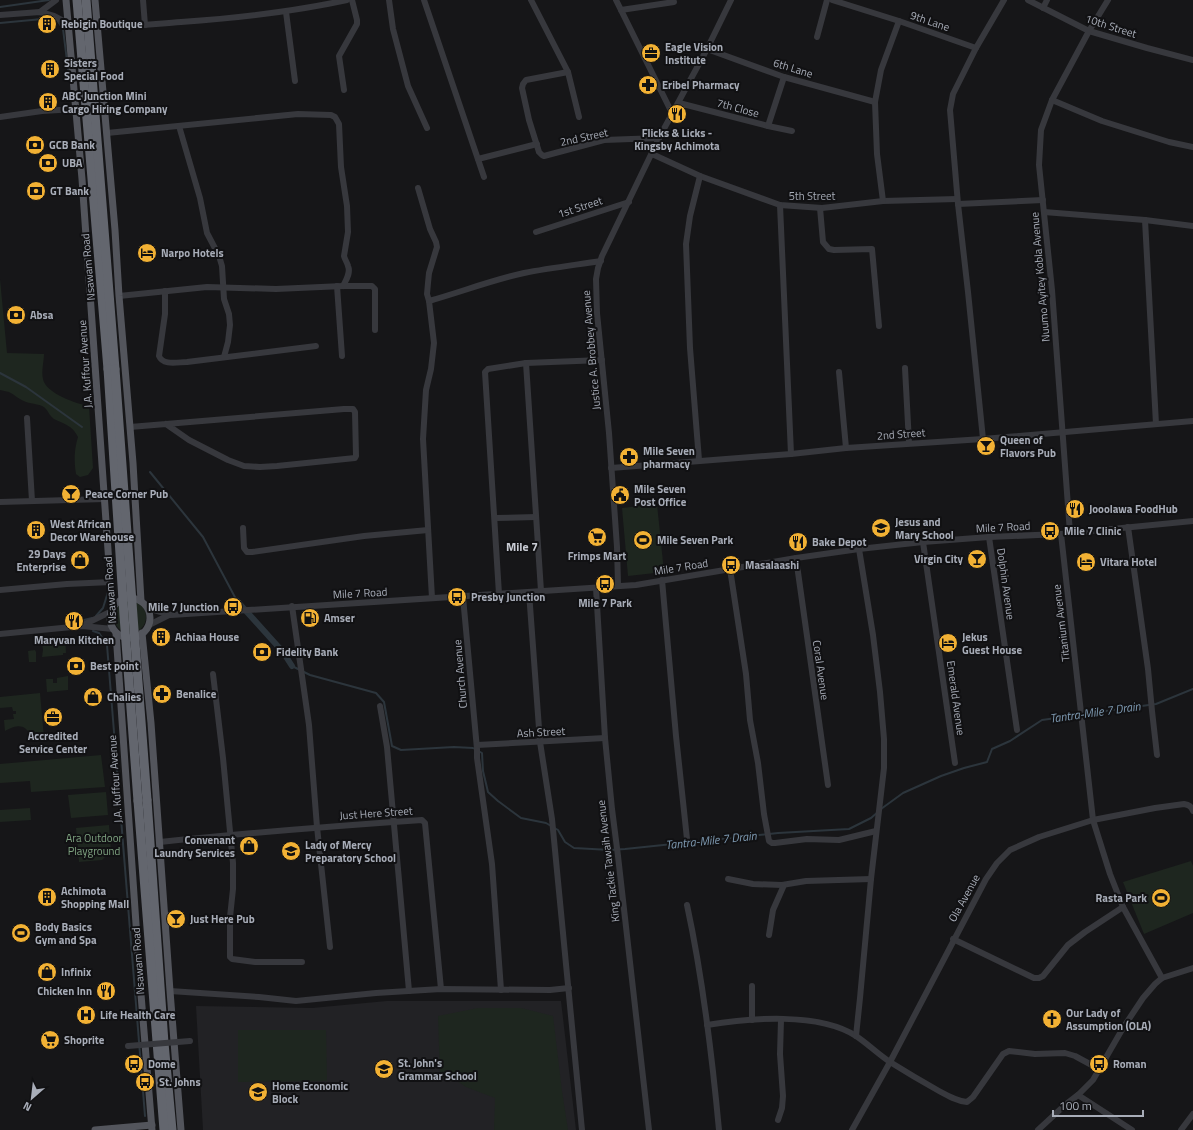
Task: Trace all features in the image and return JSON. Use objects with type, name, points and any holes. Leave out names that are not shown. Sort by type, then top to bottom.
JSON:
[{"type":"highway","name":"Nsawam Road","points":[[78,0],[111,369]]},
{"type":"highway","name":"Nsawam Road","points":[[86,0],[111,369],[124,616],[143,800],[172,1130]]},
{"type":"highway","name":"Nsawam Road","points":[[143,800],[164,1130]]},
{"type":"main road","name":"J.A. Kuffour Avenue","points":[[66,0],[90,281],[111,582],[111,609]]},
{"type":"main road","points":[[96,0],[130,427],[141,601]]},
{"type":"main road","points":[[131,597],[141,601],[147,607],[150,616],[149,625],[142,633],[134,637],[125,637],[115,631],[110,622],[111,609],[120,599],[131,597]]},
{"type":"main road","name":"J.A. Kuffour Avenue","points":[[115,631],[146,1068],[152,1128]]},
{"type":"main road","points":[[142,633],[151,723],[181,1130]]},
{"type":"main road","points":[[95,1130],[152,1128]]},
{"type":"street","points":[[40,12],[56,0]]},
{"type":"street","points":[[143,0],[145,25]]},
{"type":"street","points":[[98,27],[221,19],[286,12],[347,0]]},
{"type":"street","points":[[344,90],[339,56],[357,24],[352,0]]},
{"type":"street","points":[[389,0],[393,29],[408,86],[427,128]]},
{"type":"street","points":[[424,0],[484,177]]},
{"type":"street","points":[[531,0],[568,72],[579,116]]},
{"type":"street","points":[[616,0],[672,113]]},
{"type":"street","name":"Justice A. Brobbey Avenue","points":[[618,586],[617,547],[597,313],[596,279],[601,261],[652,154],[731,0]]},
{"type":"street","points":[[817,37],[828,0]]},
{"type":"street","name":"9th Lane","points":[[832,0],[899,21],[976,48]]},
{"type":"street","points":[[983,439],[957,202],[950,104],[953,94],[976,48],[1004,0]]},
{"type":"street","name":"10th Street","points":[[1028,0],[1089,32],[1193,60]]},
{"type":"street","points":[[1043,8],[1048,0]]},
{"type":"street","name":"Nuumo Ayitey Kobla Avenue","points":[[1070,533],[1052,290],[1042,200],[1040,164],[1041,130],[1052,100],[1108,0]]},
{"type":"street","points":[[621,10],[674,2]]},
{"type":"street","points":[[0,15],[40,12],[54,16],[69,24]]},
{"type":"street","points":[[286,12],[295,81]]},
{"type":"street","points":[[883,201],[877,154],[875,102],[881,70],[899,21]]},
{"type":"street","name":"6th Lane","points":[[707,49],[784,76],[875,102]]},
{"type":"street","points":[[478,159],[537,144],[529,120],[522,88],[523,84],[526,80],[568,72]]},
{"type":"street","points":[[768,126],[784,76]]},
{"type":"street","points":[[1052,100],[1102,121],[1168,142],[1193,147]]},
{"type":"street","name":"7th Close","points":[[679,103],[792,131]]},
{"type":"street","points":[[0,117],[42,111],[76,109]]},
{"type":"street","points":[[107,133],[298,114],[331,115],[335,117],[339,124],[341,167],[347,206],[348,232],[344,256],[349,266],[349,271],[340,286],[342,356]]},
{"type":"street","points":[[179,126],[200,198],[207,233],[219,256],[222,266],[224,299],[229,314],[230,325],[224,357]]},
{"type":"street","name":"2nd Street","points":[[537,144],[542,156],[544,156],[604,140],[660,138]]},
{"type":"street","name":"5th Street","points":[[652,154],[700,176],[780,206],[820,208],[883,201],[957,202],[1042,200]]},
{"type":"street","points":[[699,460],[690,348],[686,244],[690,216],[700,176]]},
{"type":"street","points":[[418,188],[437,247],[429,273],[427,294],[434,343],[431,370],[426,390],[423,439],[432,598]]},
{"type":"street","name":"1st Street","points":[[536,232],[629,202]]},
{"type":"street","points":[[780,206],[791,454]]},
{"type":"street","points":[[820,208],[823,242],[829,249],[872,249],[879,326]]},
{"type":"street","points":[[1044,212],[1145,220],[1193,226]]},
{"type":"street","points":[[1145,220],[1156,424]]},
{"type":"street","points":[[429,301],[452,295],[479,285],[525,273],[601,261]]},
{"type":"street","points":[[119,296],[208,287],[276,289],[340,286],[374,287],[375,330]]},
{"type":"street","points":[[165,291],[165,314],[159,356],[160,360],[167,362],[187,362],[316,346]]},
{"type":"street","points":[[498,594],[486,372],[488,369],[526,363],[602,360]]},
{"type":"street","points":[[526,363],[541,591]]},
{"type":"street","points":[[905,368],[909,444]]},
{"type":"street","points":[[839,372],[846,448]]},
{"type":"street","points":[[130,427],[344,409],[353,409],[355,412],[356,456],[355,458],[334,461],[292,465],[260,467],[244,466],[228,460],[189,440],[166,424]]},
{"type":"street","points":[[27,418],[32,501]]},
{"type":"street","name":"2nd Street","points":[[611,468],[791,454],[846,448],[1062,433],[1193,421]]},
{"type":"street","points":[[0,502],[105,499]]},
{"type":"street","points":[[495,518],[536,517]]},
{"type":"street","name":"Mile 7 Road","points":[[171,615],[636,585],[859,549],[923,542],[1061,534],[1193,522]]},
{"type":"street","points":[[1128,527],[1148,669],[1157,755]]},
{"type":"street","points":[[242,528],[244,548],[247,552],[364,536],[428,530]]},
{"type":"street","name":"Titanium Avenue","points":[[1061,534],[1093,820],[1110,874],[1123,907],[1162,978]]},
{"type":"street","name":"Dolphin Avenue","points":[[989,537],[1017,730]]},
{"type":"street","name":"Emerald Avenue","points":[[923,542],[955,763]]},
{"type":"street","points":[[856,1036],[878,808],[884,768],[884,739],[880,692],[873,635],[859,549]]},
{"type":"street","name":"Coral Avenue","points":[[796,558],[828,785]]},
{"type":"street","points":[[730,569],[746,674],[750,720],[758,763],[769,841],[775,843],[807,839],[839,840],[876,831]]},
{"type":"street","points":[[662,580],[674,720],[687,838]]},
{"type":"street","points":[[0,590],[111,582]]},
{"type":"street","name":"King Tackie Tawaih Avenue","points":[[596,588],[612,809],[649,1130]]},
{"type":"street","points":[[529,592],[540,742],[552,820],[582,1130]]},
{"type":"street","name":"Church Avenue","points":[[464,597],[477,758],[492,864],[501,990]]},
{"type":"street","points":[[292,606],[309,725],[317,827],[330,947]]},
{"type":"street","points":[[147,607],[171,615]]},
{"type":"street","points":[[82,626],[111,609]]},
{"type":"street","points":[[149,625],[160,618],[171,615]]},
{"type":"street","points":[[0,634],[82,626],[115,631]]},
{"type":"street","points":[[213,674],[233,862],[233,890],[230,917],[230,957],[232,959],[255,962],[302,962]]},
{"type":"street","points":[[380,706],[387,747],[409,991]]},
{"type":"street","name":"Ash Street","points":[[477,747],[606,738]]},
{"type":"street","name":"Ola Avenue","points":[[852,1130],[890,1062],[953,939],[986,879],[997,863],[1010,850],[1039,837],[1093,820],[1184,804],[1188,804],[1193,811]]},
{"type":"street","name":"Just Here Street","points":[[160,842],[230,834],[422,820],[425,822],[441,989]]},
{"type":"street","points":[[728,878],[753,884],[784,885],[806,881],[871,879]]},
{"type":"street","points":[[769,934],[775,904],[784,885]]},
{"type":"street","points":[[687,905],[695,941],[707,1025],[719,1130]]},
{"type":"street","points":[[953,939],[1034,978],[1039,978],[1043,976],[1072,941],[1123,907]]},
{"type":"street","points":[[1038,1130],[1093,1080],[1123,1028],[1143,998],[1162,978],[1193,968]]},
{"type":"street","points":[[752,986],[752,1020]]},
{"type":"street","points":[[170,991],[296,1001],[441,989],[550,990],[568,988]]},
{"type":"street","points":[[707,1025],[752,1020],[800,1020],[824,1024],[856,1036],[890,1062],[960,1102],[967,1102],[973,1097],[1003,1054],[1009,1051],[1035,1054],[1065,1053],[1075,1056],[1099,1069]]},
{"type":"street","points":[[778,1120],[782,1108],[783,1096],[780,1054],[781,1020]]},
{"type":"street","points":[[128,1046],[190,1041]]},
{"type":"street","points":[[1078,1095],[1132,1130]]},
{"type":"street","points":[[1181,1130],[1193,1114]]},
{"type":"shaded area","name":"St. John's Grammar School","points":[[387,1001],[561,1001],[576,1130],[203,1130],[196,1006],[312,1008]]},
{"type":"green space","points":[[0,279],[7,353],[44,354],[42,373],[45,384],[49,389],[62,397],[89,406],[93,468],[88,475],[80,477],[76,474],[75,456],[78,437],[68,425],[54,419],[42,406],[26,402],[9,392],[0,390]]},
{"type":"green space","name":"Mile Seven Park","points":[[657,504],[664,572],[628,576],[622,508]]},
{"type":"green space","points":[[130,601],[141,606],[146,617],[141,628],[130,633],[119,628],[114,617],[119,606]]},
{"type":"green space","points":[[65,636],[66,653],[63,653],[63,655],[42,657],[43,650],[41,637]]},
{"type":"green space","points":[[35,650],[36,662],[29,662],[28,651]]},
{"type":"green space","points":[[68,676],[68,690],[47,692],[46,679],[53,679],[53,683],[57,683],[57,678]]},
{"type":"green space","points":[[40,693],[44,738],[33,735],[23,727],[19,726],[5,731],[4,720],[14,719],[13,714],[16,714],[16,711],[13,711],[12,707],[0,708],[0,697]]},
{"type":"green space","points":[[101,755],[105,787],[31,792],[30,781],[0,783],[0,764]]},
{"type":"green space","points":[[106,792],[108,815],[71,818],[68,795]]},
{"type":"green space","points":[[30,808],[31,820],[0,822],[0,810]]},
{"type":"green space","name":"Ara Outdoor Playground","points":[[109,825],[111,851],[102,860],[79,862],[76,828]]},
{"type":"green space","name":"Rasta Park","points":[[1191,861],[1193,866],[1193,913],[1144,934],[1123,882]]},
{"type":"green space","points":[[478,1008],[521,1008],[553,1016],[568,1130],[494,1130],[495,1098],[466,1087],[457,1081],[440,1076],[438,1016]]},
{"type":"green space","points":[[238,1030],[326,1030],[327,1081],[238,1082]]},
{"type":"waterway","points":[[0,7],[49,0]]},
{"type":"waterway","points":[[0,23],[53,18]]},
{"type":"waterway","points":[[57,20],[63,29],[69,77]]},
{"type":"waterway","points":[[0,373],[26,387],[82,427]]},
{"type":"waterway","points":[[150,472],[203,537],[237,601]]},
{"type":"waterway","points":[[96,616],[103,608],[108,592]]},
{"type":"waterway","points":[[237,601],[283,652],[292,666]]},
{"type":"waterway","points":[[66,624],[92,618]]},
{"type":"waterway","points":[[93,631],[99,633],[107,645],[145,1116]]},
{"type":"waterway","name":"Tantra-Mile 7 Drain","points":[[292,666],[310,675],[376,693],[384,702],[392,746],[401,750],[454,747],[473,748],[482,753],[483,771],[488,792],[521,818],[546,823],[558,830],[565,842],[574,848],[610,850],[625,849],[778,833],[849,829],[871,818],[878,812]]},
{"type":"waterway","name":"Tantra-Mile 7 Drain","points":[[881,809],[903,793],[941,776],[987,762],[992,749],[1010,741],[1042,720],[1156,704],[1193,689]]},
{"type":"place","name":"Rebigin Boutique","points":[[47,24]]},
{"type":"place","name":"Eagle Vision Institute","points":[[651,53]]},
{"type":"place","name":"Sisters Special Food","points":[[50,69]]},
{"type":"place","name":"Eribel Pharmacy","points":[[648,85]]},
{"type":"place","name":"ABC Junction Mini Cargo Hiring Company","points":[[48,102]]},
{"type":"place","name":"Flicks & Licks - Kingsby Achimota","points":[[677,114]]},
{"type":"place","name":"GCB Bank","points":[[35,145]]},
{"type":"place","name":"UBA","points":[[48,163]]},
{"type":"place","name":"GT Bank","points":[[36,191]]},
{"type":"place","name":"Narpo Hotels","points":[[147,253]]},
{"type":"place","name":"Absa","points":[[16,315]]},
{"type":"place","name":"Queen of Flavors Pub","points":[[986,446]]},
{"type":"place","name":"Mile Seven pharmacy","points":[[629,457]]},
{"type":"place","name":"Peace Corner Pub","points":[[71,494]]},
{"type":"place","name":"Mile Seven Post Office","points":[[620,495]]},
{"type":"place","name":"Jooolawa FoodHub","points":[[1075,509]]},
{"type":"place","name":"Jesus and Mary School","points":[[881,528]]},
{"type":"place","name":"West African Decor Warehouse","points":[[36,530]]},
{"type":"place","name":"Mile 7 Clinic","points":[[1050,531]]},
{"type":"place","name":"Frimps Mart","points":[[597,537]]},
{"type":"place","name":"Mile Seven Park","points":[[643,540]]},
{"type":"place","name":"Bake Depot","points":[[798,542]]},
{"type":"place","name":"Virgin City","points":[[977,559]]},
{"type":"place","name":"29 Days Enterprise","points":[[80,560]]},
{"type":"place","name":"Vitara Hotel","points":[[1086,562]]},
{"type":"place","name":"Masalaashi","points":[[731,565]]},
{"type":"place","name":"Mile 7 Park","points":[[605,584]]},
{"type":"place","name":"Presby Junction","points":[[457,597]]},
{"type":"place","name":"Mile 7 Junction","points":[[233,607]]},
{"type":"place","name":"Amser","points":[[310,618]]},
{"type":"place","name":"Maryvan Kitchen","points":[[74,621]]},
{"type":"place","name":"Achiaa House","points":[[161,637]]},
{"type":"place","name":"Jekus Guest House","points":[[948,643]]},
{"type":"place","name":"Fidelity Bank","points":[[262,652]]},
{"type":"place","name":"Best point","points":[[76,666]]},
{"type":"place","name":"Benalice","points":[[162,694]]},
{"type":"place","name":"Chalies","points":[[93,697]]},
{"type":"place","name":"Accredited Service Center","points":[[53,717]]},
{"type":"place","name":"Convenant Laundry Services","points":[[249,846]]},
{"type":"place","name":"Lady of Mercy Preparatory School","points":[[291,851]]},
{"type":"place","name":"Achimota Shopping Mall","points":[[47,897]]},
{"type":"place","name":"Rasta Park","points":[[1161,898]]},
{"type":"place","name":"Just Here Pub","points":[[176,919]]},
{"type":"place","name":"Body Basics Gym and Spa","points":[[21,933]]},
{"type":"place","name":"Infinix","points":[[47,972]]},
{"type":"place","name":"Chicken Inn","points":[[106,991]]},
{"type":"place","name":"Life Health Care","points":[[86,1015]]},
{"type":"place","name":"Our Lady of Assumption (OLA)","points":[[1052,1019]]},
{"type":"place","name":"Shoprite","points":[[50,1040]]},
{"type":"place","name":"Dome","points":[[134,1064]]},
{"type":"place","name":"Roman","points":[[1099,1064]]},
{"type":"place","name":"St. John's Grammar School","points":[[384,1069]]},
{"type":"place","name":"St. Johns","points":[[145,1082]]},
{"type":"place","name":"Home Economic Block","points":[[258,1092]]},
{"type":"district","name":"Mile 7","points":[[522,546]]}]
